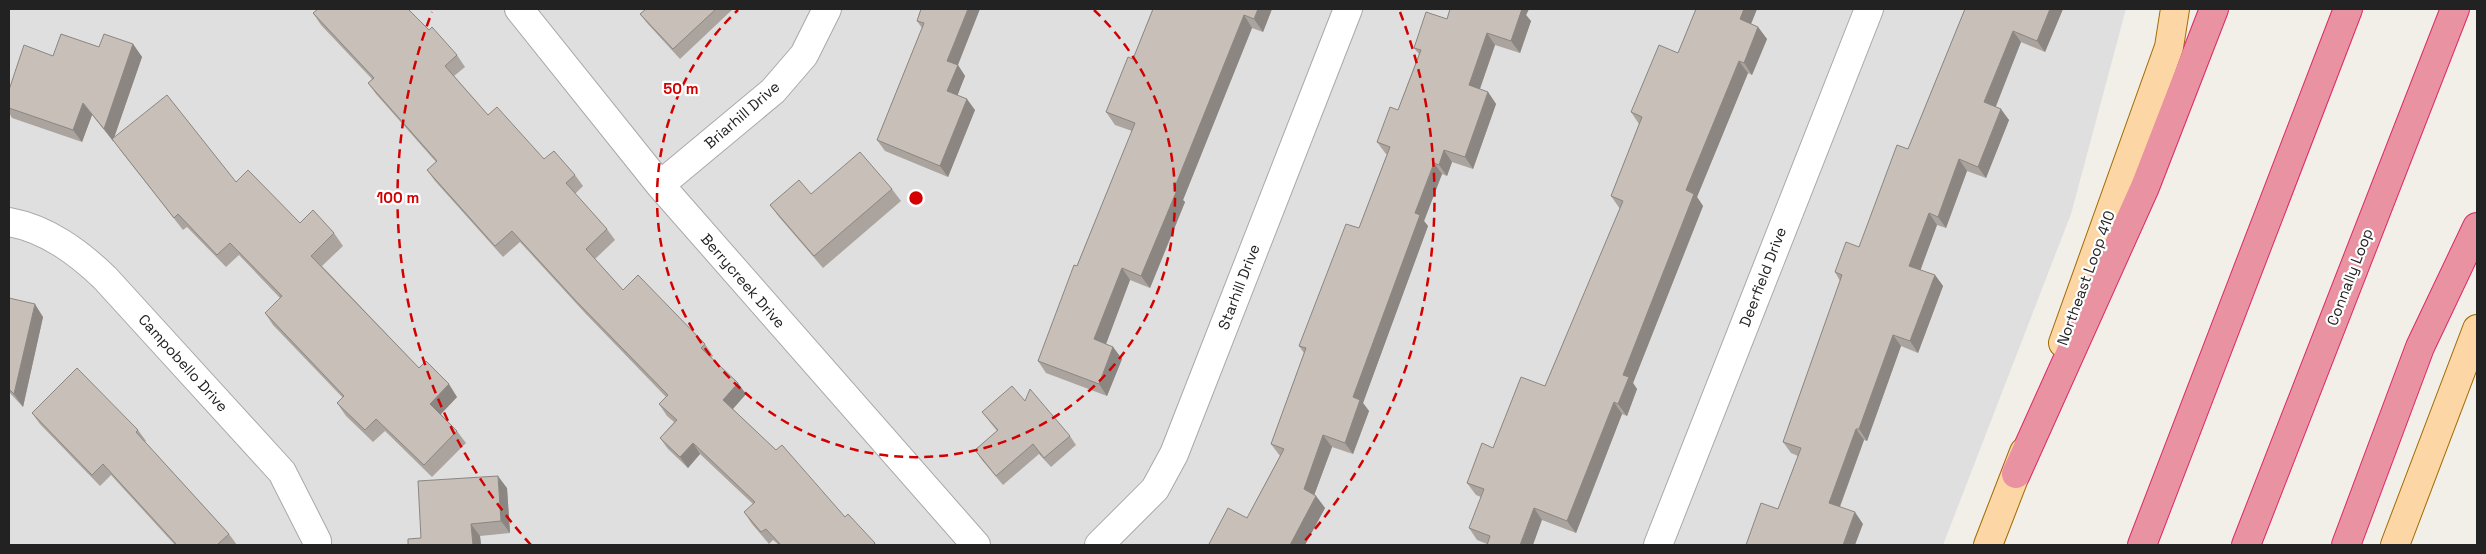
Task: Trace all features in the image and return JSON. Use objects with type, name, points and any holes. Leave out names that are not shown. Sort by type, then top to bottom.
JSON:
[{"type":"highway","points":[[2016,474],[2145,187],[2214,9]]},
{"type":"highway","points":[[2142,545],[2348,9]]},
{"type":"highway","name":"Connally Loop","points":[[2246,545],[2455,9]]},
{"type":"highway","points":[[2346,545],[2420,347],[2477,227]]},
{"type":"main road","name":"Northeast Loop 410","points":[[1988,545],[2016,474],[2169,47],[2175,9]]},
{"type":"main road","points":[[2395,545],[2477,329]]},
{"type":"street","name":"Berrycreek Drive","points":[[519,9],[550,44],[660,185],[976,545]]},
{"type":"street","name":"Briarhill Drive","points":[[660,185],[773,91],[804,55],[827,9]]},
{"type":"street","name":"Starhill Drive","points":[[1099,545],[1155,489],[1174,454],[1348,9]]},
{"type":"street","name":"Deerfield Drive","points":[[1658,545],[1869,9]]},
{"type":"street","name":"Campobello Drive","points":[[9,222],[27,226],[77,252],[105,278],[282,472],[317,541],[317,545]]},
{"type":"shaded area","points":[[9,9],[2126,9],[2071,214],[1943,545],[9,545]]},
{"type":"building","points":[[318,9],[408,9],[429,30],[432,27],[457,55],[445,66],[488,115],[497,107],[544,159],[554,151],[575,175],[566,183],[607,229],[586,249],[623,290],[638,275],[705,344],[701,348],[738,383],[723,400],[776,450],[782,445],[845,517],[848,514],[875,543],[873,545],[781,545],[766,529],[761,532],[744,512],[755,502],[693,443],[680,457],[660,438],[677,420],[659,404],[668,395],[577,302],[512,231],[495,246],[427,170],[437,161],[368,83],[374,78],[313,13]]},
{"type":"building","points":[[646,9],[716,9],[673,49],[640,14]]},
{"type":"building","points":[[921,9],[968,9],[947,61],[958,65],[947,91],[967,99],[940,166],[877,140],[924,23],[917,21]]},
{"type":"building","points":[[1153,9],[1258,9],[1254,19],[1244,15],[1174,189],[1177,190],[1141,276],[1122,268],[1094,339],[1113,347],[1099,384],[1038,361],[1074,265],[1077,266],[1135,123],[1106,112],[1128,57],[1133,59]]},
{"type":"building","points":[[1450,9],[1522,9],[1511,41],[1487,33],[1469,85],[1488,92],[1465,157],[1444,150],[1439,165],[1434,163],[1415,213],[1420,215],[1353,397],[1360,400],[1345,443],[1323,435],[1304,489],[1316,496],[1290,545],[1209,544],[1228,508],[1247,518],[1284,449],[1271,444],[1306,348],[1299,346],[1346,224],[1359,228],[1390,147],[1377,142],[1390,107],[1398,110],[1421,50],[1414,48],[1426,12],[1447,19]]},
{"type":"building","points":[[1696,9],[1744,9],[1740,19],[1758,27],[1744,63],[1739,61],[1686,190],[1694,194],[1623,375],[1629,377],[1618,404],[1614,402],[1567,521],[1534,508],[1520,545],[1487,545],[1490,536],[1469,528],[1484,489],[1467,483],[1482,443],[1493,448],[1521,377],[1545,386],[1623,201],[1611,196],[1642,117],[1631,112],[1659,45],[1678,53]]},
{"type":"building","points":[[1965,9],[2050,9],[2037,41],[2013,31],[1984,102],[2001,109],[1978,167],[1959,159],[1938,217],[1929,213],[1909,266],[1935,275],[1910,341],[1893,335],[1859,429],[1856,429],[1829,503],[1855,512],[1843,545],[1746,545],[1761,503],[1778,509],[1801,448],[1783,442],[1842,275],[1835,272],[1846,242],[1859,247],[1897,145],[1908,149]]},
{"type":"building","points":[[61,34],[99,47],[104,34],[133,44],[104,129],[83,103],[73,130],[9,108],[9,90],[24,45],[53,56]]},
{"type":"building","points":[[167,95],[236,182],[248,170],[300,223],[313,210],[334,233],[311,256],[419,368],[426,361],[449,384],[430,404],[457,431],[424,465],[376,419],[365,430],[337,403],[344,396],[265,313],[282,296],[230,243],[217,255],[178,214],[174,218],[112,139]]},
{"type":"building","points":[[860,152],[892,189],[814,256],[770,205],[799,180],[811,194]]},
{"type":"building","points":[[9,298],[35,304],[14,394],[9,389]]},
{"type":"building","points":[[77,368],[138,430],[136,432],[229,534],[217,545],[177,545],[103,464],[92,475],[32,413]]},
{"type":"building","points":[[1012,386],[1025,401],[1030,389],[1070,436],[1044,458],[1033,444],[996,476],[975,450],[998,430],[982,412]]},
{"type":"building","points":[[498,476],[501,521],[471,524],[473,545],[408,545],[408,539],[421,538],[418,481]]}]
